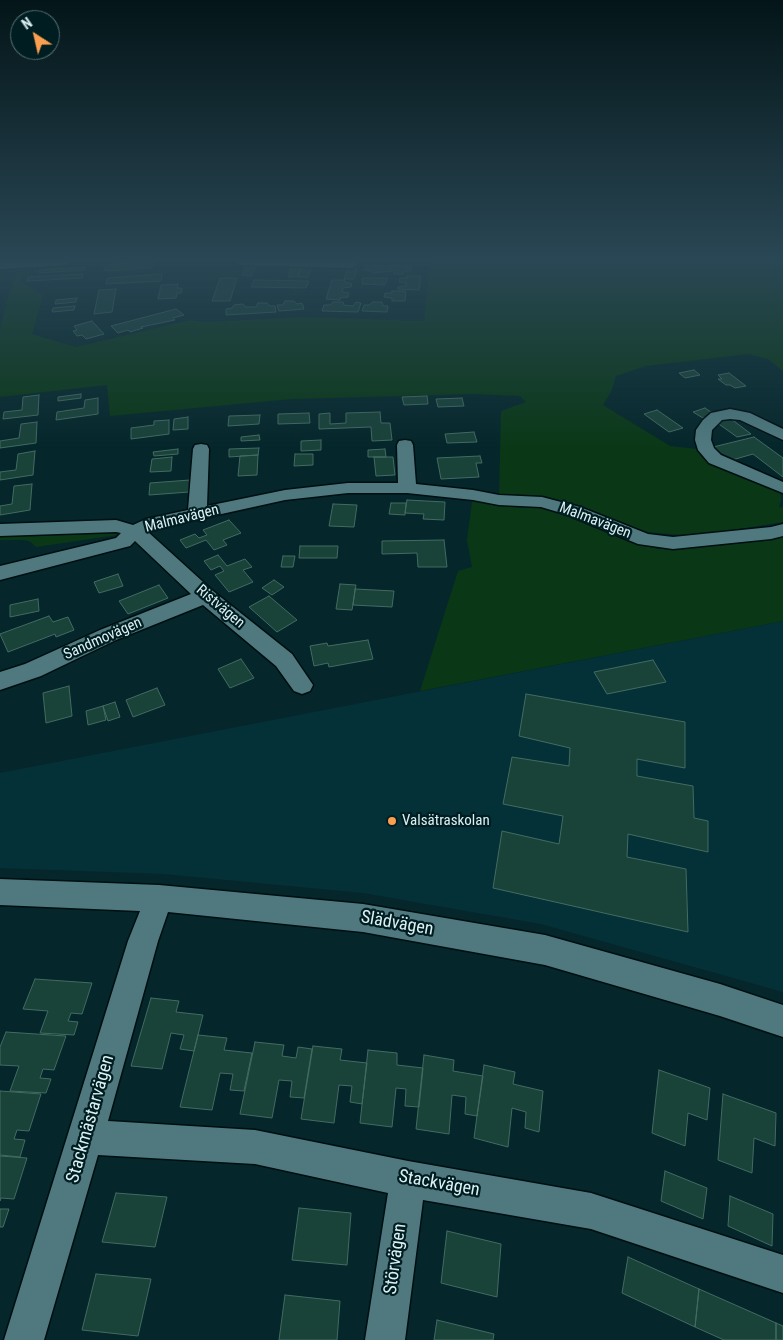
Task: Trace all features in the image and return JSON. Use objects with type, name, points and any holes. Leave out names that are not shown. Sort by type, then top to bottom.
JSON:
[{"type":"street","points":[[783,435],[744,416],[730,414],[717,416],[709,423],[704,430],[703,440],[706,450],[715,459],[783,488]]},
{"type":"street","points":[[405,445],[407,488]]},
{"type":"street","points":[[197,514],[201,449]]},
{"type":"street","name":"Malmavägen","points":[[0,572],[122,542],[135,530],[154,523],[285,495],[348,488],[407,488],[474,495],[499,500],[542,502],[574,511],[649,541],[673,543],[771,533],[783,530]]},
{"type":"street","name":"Malmavägen","points":[[0,530],[116,526],[135,530]]},
{"type":"street","name":"Ristvägen","points":[[135,530],[206,596],[284,660],[302,685]]},
{"type":"street","name":"Sandmovägen","points":[[0,681],[33,670],[108,635],[206,596]]},
{"type":"street","name":"Slädvägen","points":[[0,892],[159,898],[363,918],[545,950],[720,1000],[783,1021]]},
{"type":"street","name":"Stackmästarvägen","points":[[24,1340],[143,941],[159,898]]},
{"type":"street","name":"Stackvägen","points":[[86,1137],[255,1147],[408,1179],[591,1211],[783,1274]]},
{"type":"street","name":"Störvägen","points":[[385,1340],[408,1179]]},
{"type":"shaded area","name":"Valsätraskolan","points":[[783,621],[783,992],[541,924],[363,893],[164,874],[0,868],[0,773]]},
{"type":"green space","points":[[1,324],[35,324],[32,334],[76,347],[175,324],[783,324],[783,371],[768,359],[748,354],[646,366],[616,376],[611,392],[603,405],[670,446],[706,450],[779,486],[781,500],[779,508],[783,507],[783,522],[695,536],[646,532],[609,524],[649,541],[656,549],[727,545],[783,535],[783,621],[420,691],[458,571],[472,567],[467,540],[473,495],[499,496],[501,411],[526,402],[520,396],[473,394],[291,399],[110,416],[107,385],[0,397]]},
{"type":"green space","points":[[115,532],[117,535],[36,547],[31,542],[25,540],[0,540],[0,535]]},
{"type":"building","points":[[94,324],[104,334],[86,339],[82,335],[77,336],[73,331],[77,330],[74,326]]},
{"type":"building","points":[[120,324],[158,324],[141,327],[143,328],[130,332],[128,330],[118,333],[111,326]]},
{"type":"building","points":[[694,370],[700,375],[685,378],[679,373]]},
{"type":"building","points":[[729,373],[746,386],[735,388],[726,385],[718,379],[722,379],[718,375]]},
{"type":"building","points":[[81,394],[81,398],[58,401],[58,397]]},
{"type":"building","points":[[39,395],[38,415],[3,419],[4,412],[22,410],[23,397]]},
{"type":"building","points":[[427,396],[428,404],[404,405],[402,397]]},
{"type":"building","points":[[98,398],[98,414],[56,420],[57,412],[84,408],[85,400]]},
{"type":"building","points":[[462,398],[464,406],[438,407],[436,399]]},
{"type":"building","points":[[705,408],[714,414],[703,418],[693,412]]},
{"type":"building","points":[[657,410],[683,428],[669,432],[644,414]]},
{"type":"building","points":[[380,412],[381,423],[390,423],[392,440],[372,441],[371,427],[319,429],[319,414],[330,413],[330,424],[346,423],[346,413]]},
{"type":"building","points":[[309,413],[310,423],[278,424],[278,414]]},
{"type":"building","points":[[260,415],[259,424],[228,426],[229,416]]},
{"type":"building","points":[[188,417],[188,429],[173,430],[174,419]]},
{"type":"building","points":[[730,418],[751,434],[737,437],[716,422]]},
{"type":"building","points":[[169,420],[169,434],[131,439],[131,428],[154,425],[154,421]]},
{"type":"building","points":[[37,422],[36,443],[0,448],[0,441],[19,438],[21,424]]},
{"type":"building","points":[[474,432],[477,442],[447,443],[445,434]]},
{"type":"building","points":[[259,435],[260,440],[241,441],[241,437]]},
{"type":"building","points":[[754,437],[783,458],[783,477],[753,454],[725,462],[709,448]]},
{"type":"building","points":[[321,440],[321,450],[301,451],[301,441]]},
{"type":"building","points":[[259,448],[258,455],[229,457],[229,449]]},
{"type":"building","points":[[178,449],[178,454],[154,456],[153,452]]},
{"type":"building","points":[[385,449],[386,457],[368,457],[368,450]]},
{"type":"building","points":[[35,451],[33,475],[0,480],[0,472],[16,470],[18,454]]},
{"type":"building","points":[[295,454],[313,454],[313,465],[294,466]]},
{"type":"building","points":[[258,455],[257,475],[238,476],[240,456]]},
{"type":"building","points":[[480,456],[482,463],[476,463],[479,477],[441,479],[437,458]]},
{"type":"building","points":[[172,457],[171,471],[150,472],[152,459]]},
{"type":"building","points":[[374,457],[393,457],[395,475],[376,476]]},
{"type":"building","points":[[190,480],[189,492],[149,495],[150,483]]},
{"type":"building","points":[[32,484],[30,510],[0,515],[0,506],[12,504],[14,486]]},
{"type":"building","points":[[407,500],[445,502],[444,520],[423,519],[424,514],[405,513]]},
{"type":"building","points":[[391,503],[406,503],[405,515],[389,514]]},
{"type":"building","points":[[333,504],[357,505],[354,527],[329,526]]},
{"type":"building","points":[[229,520],[241,533],[223,540],[227,545],[214,550],[206,540],[186,548],[180,540],[195,534],[199,538],[207,535],[203,530]]},
{"type":"building","points":[[444,540],[447,567],[418,567],[417,553],[382,554],[382,541]]},
{"type":"building","points":[[300,546],[338,546],[337,558],[299,558]]},
{"type":"building","points":[[218,555],[227,566],[245,559],[252,567],[243,570],[253,582],[229,592],[215,575],[224,571],[220,566],[211,570],[204,561]]},
{"type":"building","points":[[283,556],[295,556],[293,567],[281,567]]},
{"type":"building","points":[[118,574],[123,586],[99,593],[94,582]]},
{"type":"building","points":[[274,580],[284,587],[272,595],[262,588]]},
{"type":"building","points":[[340,584],[356,585],[352,610],[336,609]]},
{"type":"building","points":[[159,585],[168,598],[128,614],[119,601]]},
{"type":"building","points":[[355,589],[394,591],[392,607],[353,605]]},
{"type":"building","points":[[269,596],[297,620],[277,632],[249,607]]},
{"type":"building","points":[[38,599],[39,611],[10,617],[10,605]]},
{"type":"building","points":[[49,616],[53,622],[68,617],[74,630],[56,637],[55,634],[8,652],[0,634]]},
{"type":"building","points":[[368,640],[373,659],[329,667],[328,663],[314,666],[310,646],[327,643],[328,646]]},
{"type":"building","points":[[241,659],[254,678],[230,688],[218,669]]},
{"type":"building","points":[[653,660],[666,682],[607,694],[594,672]]},
{"type":"building","points":[[69,686],[72,716],[46,723],[43,693]]},
{"type":"building","points":[[157,688],[165,705],[133,717],[126,700]]},
{"type":"building","points":[[526,694],[685,722],[685,768],[637,759],[637,776],[693,786],[694,818],[708,821],[708,852],[628,834],[627,857],[686,869],[688,932],[493,888],[502,831],[559,844],[563,816],[503,804],[512,757],[569,766],[570,748],[519,736]]},
{"type":"building","points":[[115,702],[120,717],[108,721],[103,706]]},
{"type":"building","points":[[103,706],[106,720],[88,725],[86,711]]},
{"type":"building","points":[[35,979],[92,983],[82,1014],[71,1013],[68,1021],[78,1022],[74,1035],[40,1033],[48,1011],[23,1009]]},
{"type":"building","points":[[151,998],[179,1001],[176,1012],[203,1015],[194,1051],[180,1049],[184,1035],[171,1033],[162,1069],[131,1066]]},
{"type":"building","points":[[6,1032],[66,1036],[54,1070],[43,1069],[40,1078],[51,1079],[46,1093],[10,1091],[19,1066],[0,1065],[0,1047]]},
{"type":"building","points":[[198,1035],[227,1038],[224,1050],[252,1053],[244,1091],[230,1090],[233,1074],[220,1073],[212,1110],[180,1107]]},
{"type":"building","points":[[255,1042],[284,1045],[282,1056],[296,1058],[298,1047],[312,1049],[304,1098],[290,1097],[292,1081],[279,1080],[272,1118],[240,1114]]},
{"type":"building","points":[[313,1046],[342,1049],[340,1060],[367,1063],[362,1104],[350,1102],[352,1086],[339,1085],[334,1123],[301,1119]]},
{"type":"building","points":[[368,1050],[397,1053],[397,1065],[423,1068],[419,1107],[405,1106],[406,1089],[396,1088],[392,1127],[360,1123]]},
{"type":"building","points":[[424,1055],[454,1060],[453,1071],[483,1076],[477,1116],[465,1114],[466,1097],[452,1095],[449,1134],[416,1129]]},
{"type":"building","points":[[484,1065],[515,1072],[513,1084],[543,1091],[539,1132],[525,1128],[526,1112],[512,1108],[508,1147],[474,1138]]},
{"type":"building","points":[[659,1070],[710,1088],[707,1120],[688,1113],[685,1146],[652,1133]]},
{"type":"building","points":[[0,1091],[41,1094],[29,1131],[17,1130],[14,1139],[25,1140],[20,1157],[0,1155]]},
{"type":"building","points":[[723,1094],[776,1113],[775,1146],[754,1138],[752,1173],[718,1160]]},
{"type":"building","points":[[0,1156],[27,1158],[14,1199],[1,1198],[0,1201]]},
{"type":"building","points":[[665,1171],[707,1188],[703,1219],[661,1201]]},
{"type":"building","points":[[116,1193],[167,1197],[155,1247],[102,1242]]},
{"type":"building","points":[[730,1196],[773,1214],[772,1246],[728,1226]]},
{"type":"building","points":[[299,1208],[351,1213],[347,1265],[292,1260]]},
{"type":"building","points":[[0,1209],[9,1209],[3,1227],[0,1227]]},
{"type":"building","points":[[447,1231],[501,1244],[497,1297],[441,1283]]},
{"type":"building","points":[[628,1257],[699,1289],[695,1327],[622,1293]]},
{"type":"building","points":[[96,1274],[151,1279],[138,1336],[82,1330]]},
{"type":"building","points":[[699,1289],[776,1323],[776,1340],[724,1340],[695,1327]]},
{"type":"building","points":[[285,1295],[340,1301],[337,1340],[279,1340]]},
{"type":"building","points":[[437,1320],[494,1334],[493,1340],[434,1340]]},
{"type":"building","points":[[776,1323],[783,1326],[783,1340],[776,1340]]},
{"type":"place","name":"Valsätraskolan","points":[[392,821]]}]
